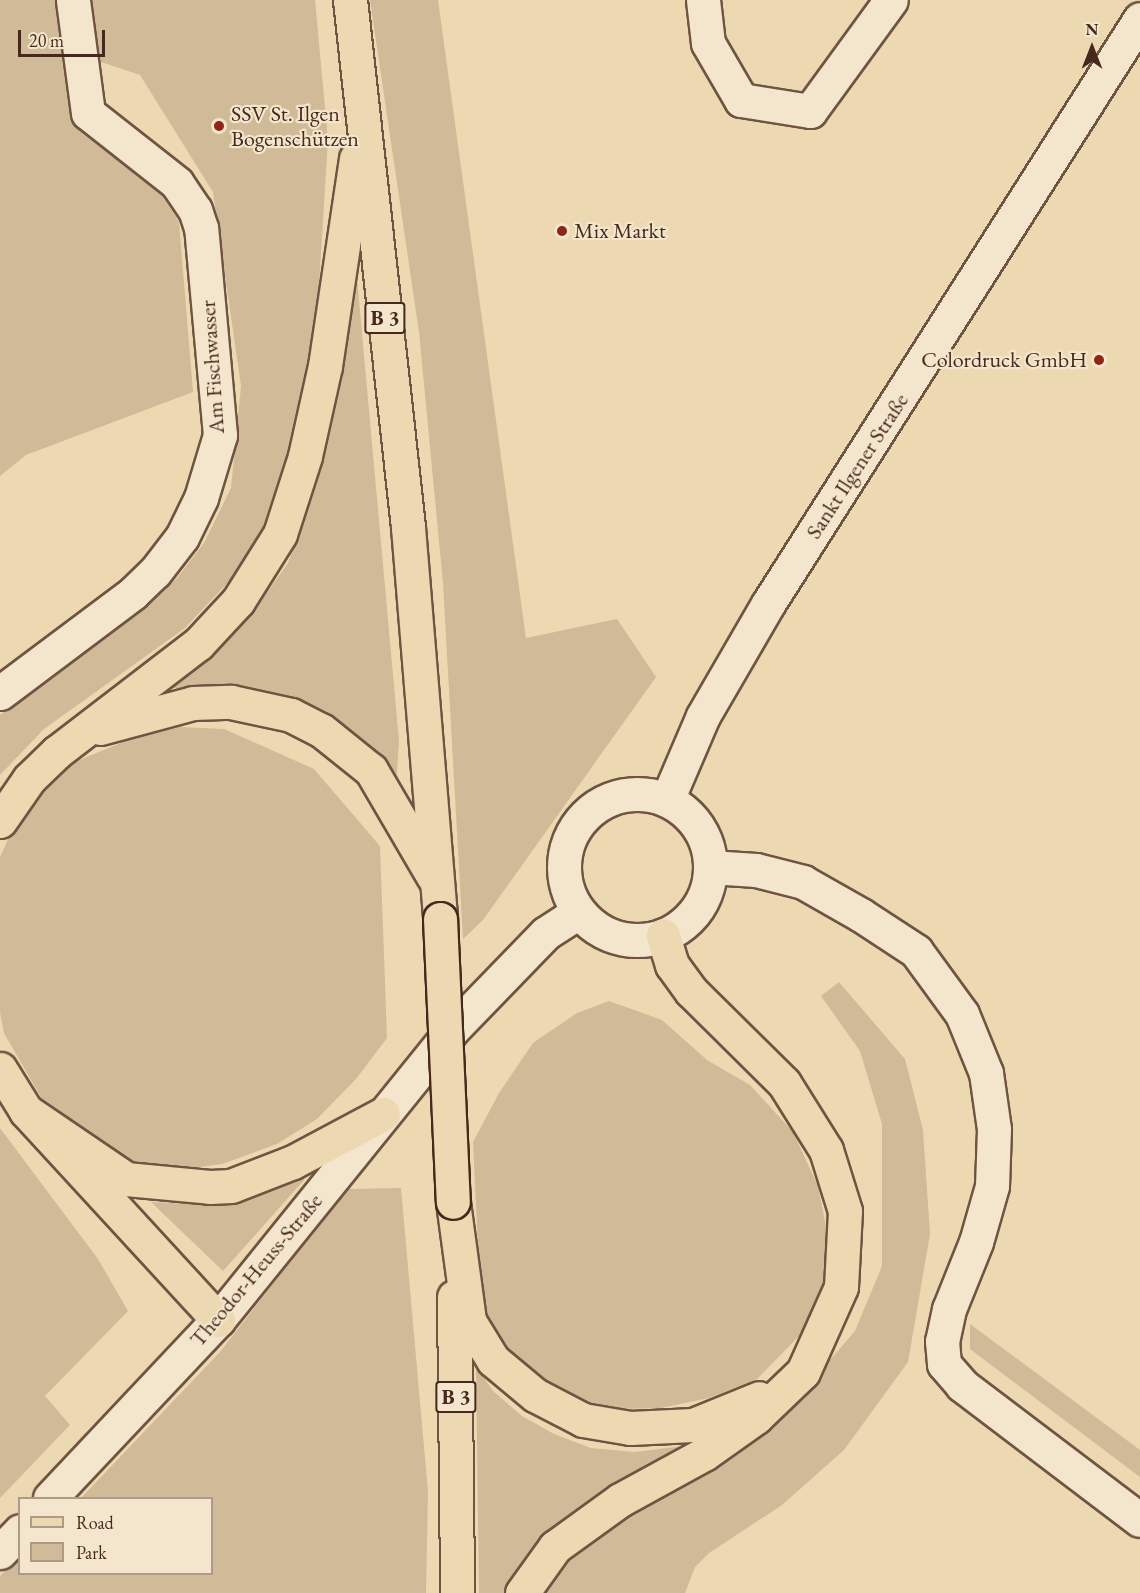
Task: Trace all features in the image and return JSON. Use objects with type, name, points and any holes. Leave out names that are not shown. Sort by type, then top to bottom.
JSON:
[{"type":"main road","name":"B 3","points":[[350,0],[408,527],[438,886],[453,1202],[457,1593]]},
{"type":"main road","points":[[0,821],[28,779],[198,644],[238,601],[280,534],[305,456],[325,366],[363,110]]},
{"type":"main road","points":[[84,734],[193,704],[231,702],[291,715],[321,730],[371,770],[438,886]]},
{"type":"main road","points":[[522,1593],[555,1547],[620,1500],[721,1442],[756,1417],[803,1372],[841,1287],[845,1211],[826,1150],[784,1083],[691,991],[672,965],[663,935]]},
{"type":"main road","points":[[0,1069],[26,1111],[218,1320]]},
{"type":"main road","points":[[26,1111],[126,1179],[210,1186],[231,1186],[293,1162],[383,1114]]},
{"type":"main road","points":[[453,1202],[468,1321],[493,1360],[535,1395],[583,1420],[630,1428],[693,1425],[748,1404],[803,1372]]},
{"type":"street","name":"Am Fischwasser","points":[[0,693],[133,593],[155,572],[182,537],[201,498],[220,435],[201,228],[195,210],[177,183],[88,113],[73,0]]},
{"type":"street","points":[[703,0],[708,43],[741,100],[810,111],[891,0]]},
{"type":"street","name":"Sankt Ilgener Straße","points":[[667,800],[703,716],[768,604],[1140,19]]},
{"type":"street","points":[[644,793],[667,800],[694,820],[703,834],[710,867],[707,888],[697,908],[682,925],[663,935],[640,940],[617,938],[595,928],[578,912],[567,891],[562,867],[567,843],[578,821],[596,804],[619,795],[644,793]]},
{"type":"street","points":[[710,867],[756,870],[803,882],[861,915],[916,951],[962,1014],[986,1073],[994,1129],[992,1186],[976,1242],[949,1309],[942,1341],[944,1364],[962,1385],[1140,1520]]},
{"type":"street","name":"Theodor-Heuss-Straße","points":[[51,1497],[218,1320],[383,1114],[452,1032],[546,933],[578,912]]},
{"type":"street","points":[[0,1552],[18,1533]]},
{"type":"green space","points":[[0,0],[315,0],[328,140],[318,302],[298,421],[284,478],[260,536],[234,576],[185,628],[44,729],[0,775],[0,715],[58,668],[147,607],[177,578],[204,543],[231,488],[241,386],[213,192],[140,75],[95,60],[101,102],[179,222],[193,392],[26,455],[0,476]]},
{"type":"green space","points":[[370,0],[438,0],[526,638],[617,619],[656,677],[483,920],[463,939],[443,583],[419,332]]},
{"type":"green space","points":[[356,267],[399,741],[396,786],[380,765],[164,684],[214,650],[256,608],[288,563],[309,505],[328,429],[350,268]]},
{"type":"green space","points":[[180,727],[224,729],[314,769],[380,846],[387,1038],[356,1079],[317,1119],[277,1144],[222,1164],[171,1171],[105,1153],[47,1108],[4,1033],[0,1012],[0,857],[17,820],[72,763],[133,738]]},
{"type":"green space","points":[[839,982],[905,1059],[923,1130],[930,1234],[908,1362],[844,1450],[782,1505],[709,1553],[695,1567],[685,1593],[537,1593],[569,1552],[798,1397],[855,1331],[882,1266],[882,1124],[860,1051],[821,996]]},
{"type":"green space","points":[[609,1001],[662,1020],[707,1060],[750,1085],[793,1132],[818,1186],[828,1237],[825,1289],[799,1336],[757,1379],[709,1398],[661,1408],[615,1409],[572,1399],[528,1373],[503,1349],[481,1311],[473,1142],[499,1093],[533,1043],[577,1013]]},
{"type":"green space","points":[[0,1128],[98,1259],[128,1311],[45,1396],[70,1425],[0,1498]]},
{"type":"green space","points":[[303,1176],[304,1180],[223,1271],[151,1202],[211,1205],[245,1199]]},
{"type":"green space","points":[[401,1188],[428,1492],[426,1593],[0,1593],[0,1576],[18,1558],[18,1575],[213,1575],[213,1497],[82,1497],[220,1352],[347,1189]]},
{"type":"green space","points":[[970,1324],[1140,1450],[1140,1477],[970,1349]]},
{"type":"green space","points":[[476,1366],[493,1391],[522,1416],[554,1434],[591,1448],[635,1452],[683,1446],[506,1593],[479,1593]]},
{"type":"place","name":"SSV St. Ilgen Bogenschützen","points":[[219,126]]},
{"type":"place","name":"Mix Markt","points":[[562,231]]},
{"type":"place","name":"Colordruck GmbH","points":[[1099,360]]}]
